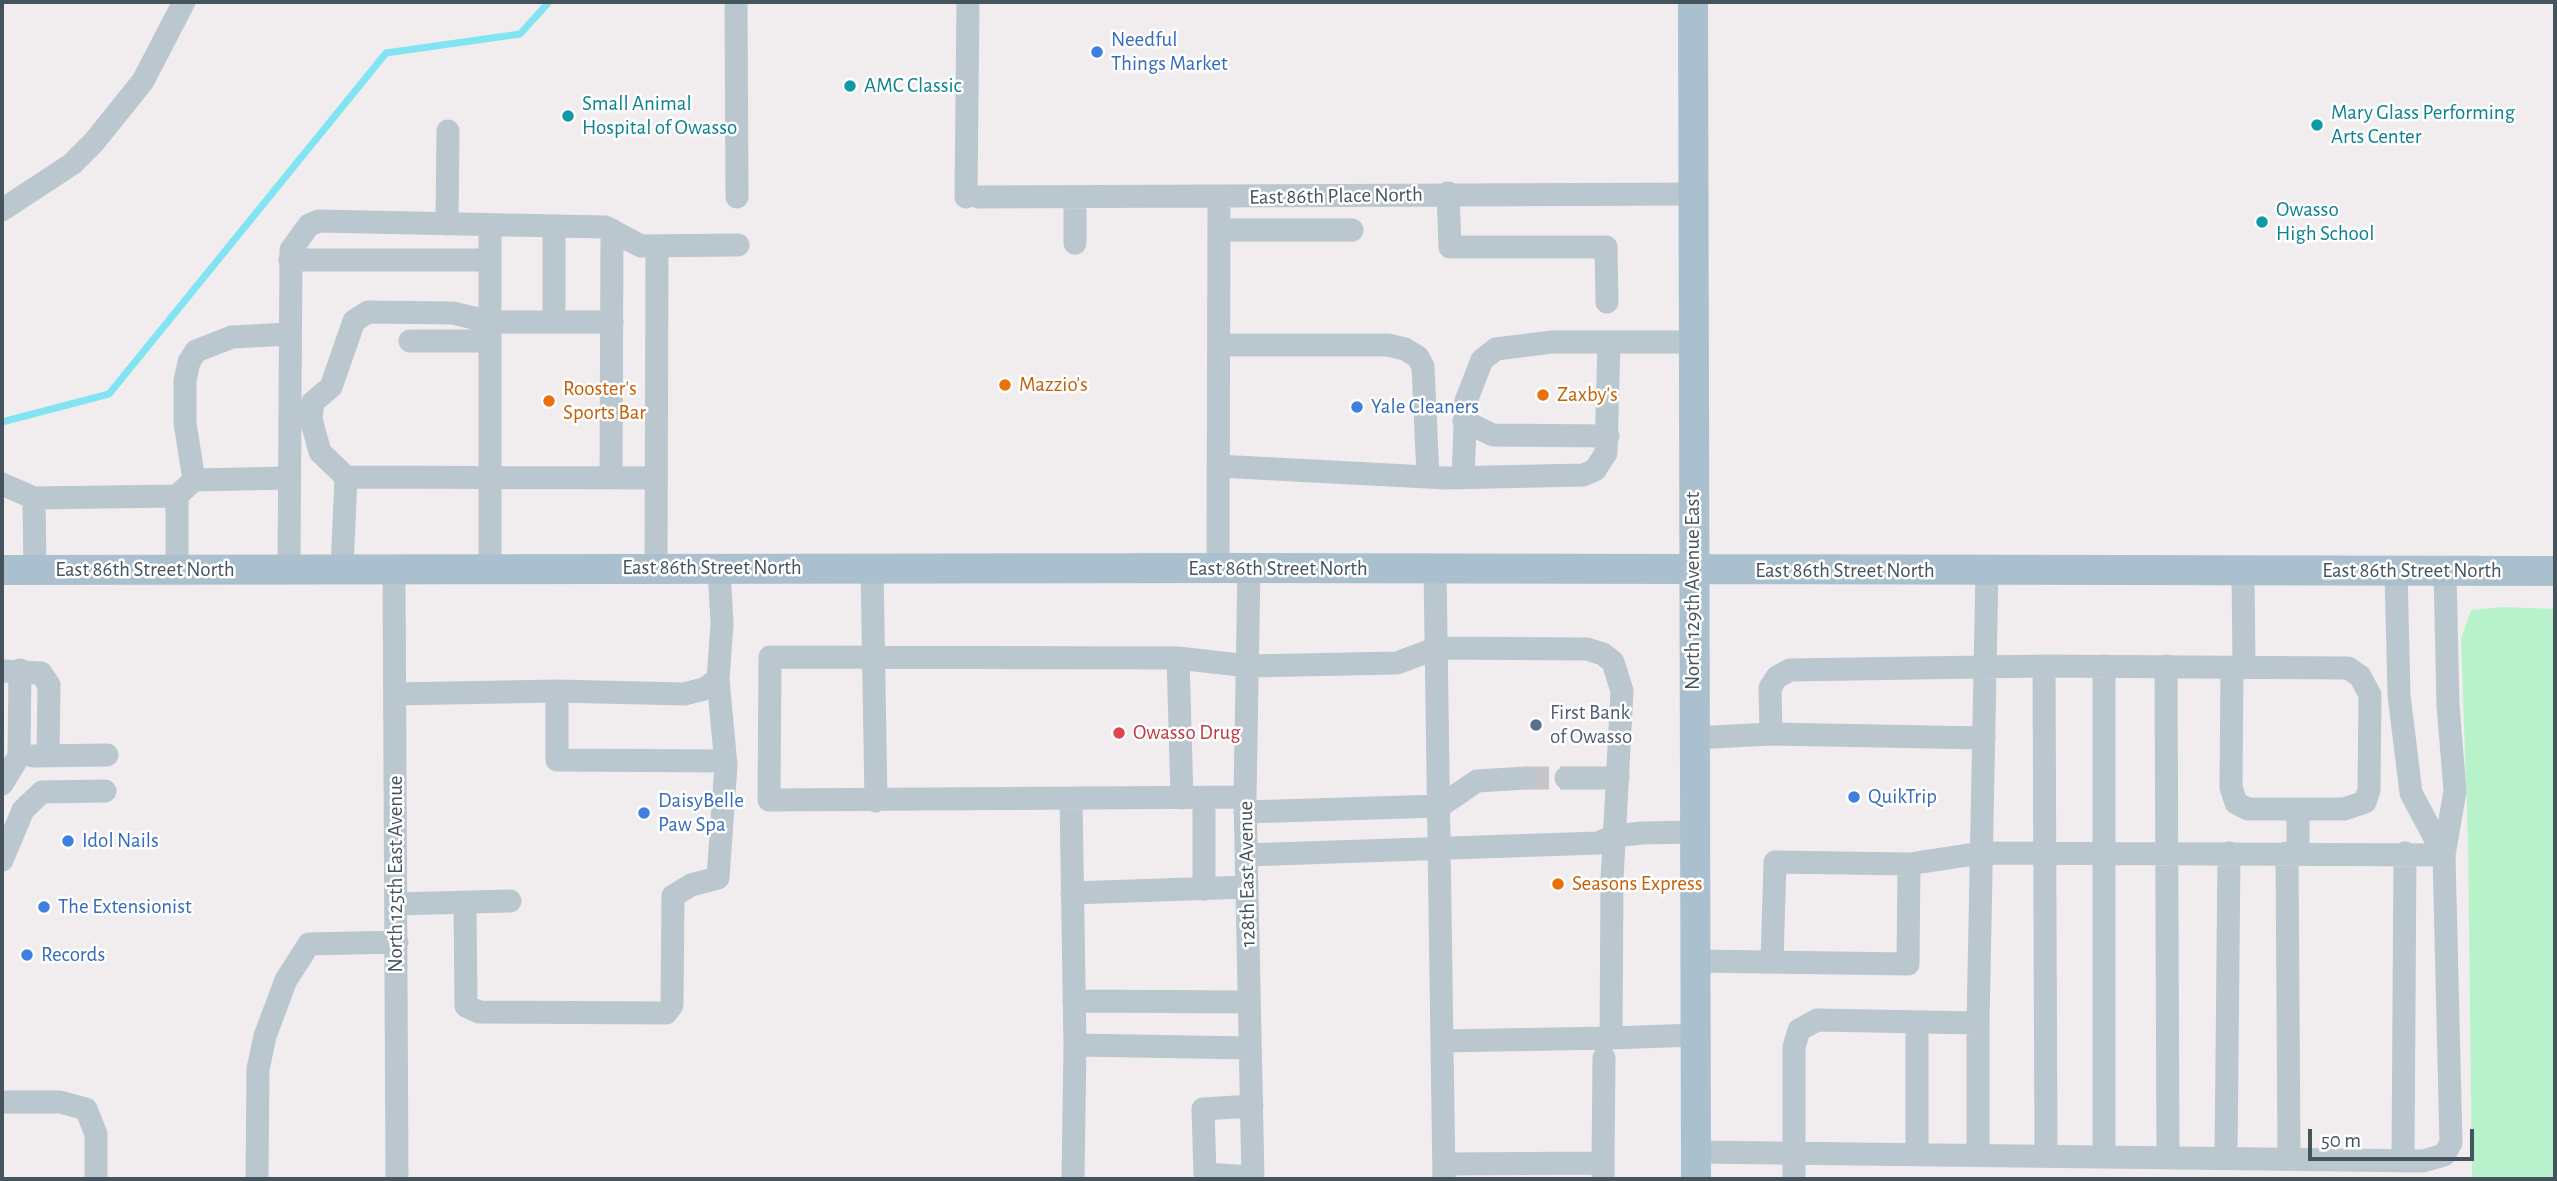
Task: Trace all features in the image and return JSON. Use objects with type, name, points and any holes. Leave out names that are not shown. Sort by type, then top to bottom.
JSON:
[{"type":"main road","name":"North 129th Avenue East","points":[[1693,2],[1696,1165]]},
{"type":"main road","name":"East 86th Street North","points":[[2,570],[1249,568],[2555,571]]},
{"type":"street","points":[[2,210],[72,164],[94,142],[143,81],[184,2]]},
{"type":"street","points":[[736,2],[737,197]]},
{"type":"street","name":"East 86th Place North","points":[[968,2],[973,197],[1694,194]]},
{"type":"street","points":[[447,224],[448,131]]},
{"type":"street","points":[[1448,193],[1450,247],[1606,247],[1607,302]]},
{"type":"street","points":[[1075,197],[1075,243]]},
{"type":"street","points":[[1218,568],[1219,198]]},
{"type":"street","points":[[289,569],[290,260],[291,250],[309,225],[319,221],[605,227],[641,246],[738,245]]},
{"type":"street","points":[[490,569],[491,225]]},
{"type":"street","points":[[554,226],[554,322]]},
{"type":"street","points":[[611,478],[612,230]]},
{"type":"street","points":[[1219,230],[1352,230]]},
{"type":"street","points":[[656,568],[657,246]]},
{"type":"street","points":[[290,260],[491,260]]},
{"type":"street","points":[[491,332],[453,313],[368,312],[354,321],[331,387],[313,402],[311,419],[320,452],[346,477],[656,478]]},
{"type":"street","points":[[410,341],[554,322],[612,322]]},
{"type":"street","points":[[177,569],[186,488],[184,422],[189,362],[195,351],[232,337],[289,334]]},
{"type":"street","points":[[1446,477],[1464,421],[1471,381],[1482,360],[1496,349],[1552,342],[1693,342]]},
{"type":"street","points":[[1218,466],[1446,477],[1583,475],[1602,463],[1608,436],[1609,343]]},
{"type":"street","points":[[1219,345],[1388,345],[1405,349],[1418,357],[1423,367],[1446,477]]},
{"type":"street","points":[[1464,421],[1493,435],[1608,436]]},
{"type":"street","points":[[342,569],[346,477]]},
{"type":"street","points":[[2,484],[34,498],[289,478]]},
{"type":"street","points":[[34,498],[35,570]]},
{"type":"street","points":[[465,904],[466,1006],[479,1012],[666,1013],[672,1005],[673,895],[691,885],[718,878],[725,761],[718,679],[722,624],[719,568]]},
{"type":"street","points":[[872,568],[876,801]]},
{"type":"street","name":"128th East Avenue","points":[[1249,568],[1245,805],[1253,1178]]},
{"type":"street","name":"North 125th East Avenue","points":[[394,569],[397,1179]]},
{"type":"street","points":[[1436,569],[1437,648],[1440,806],[1441,846],[1444,1171],[1603,1171],[1622,691],[1613,662],[1603,653],[1587,649],[1437,648],[1397,663],[1248,666],[1178,658],[770,657],[769,800],[1193,798],[1245,805],[1440,806],[1477,781],[1526,778]]},
{"type":"street","points":[[1978,1155],[1987,571]]},
{"type":"street","points":[[1772,734],[1770,688],[1777,677],[1790,670],[2044,666],[2166,666],[2238,667],[2348,668],[2360,676],[2370,695],[2370,790],[2365,802],[2344,809],[2248,808],[2236,803],[2231,787],[2238,667],[2243,571]]},
{"type":"street","points":[[2396,571],[2399,695],[2411,793],[2444,855]]},
{"type":"street","points":[[1696,1165],[1794,1153],[2403,1161],[2423,1161],[2444,1155],[2451,1143],[2444,855],[2455,791],[2448,705],[2445,571]]},
{"type":"street","points":[[1178,658],[1204,889]]},
{"type":"street","points":[[2044,666],[2046,1156]]},
{"type":"street","points":[[2104,666],[2104,1157]]},
{"type":"street","points":[[2166,666],[2168,1158]]},
{"type":"street","points":[[2,784],[19,756],[11,671],[41,673],[49,685],[48,756]]},
{"type":"street","points":[[395,694],[556,691],[684,694],[704,689],[718,679]]},
{"type":"street","points":[[556,691],[557,760],[725,761]]},
{"type":"street","points":[[1694,738],[1772,734],[1983,738]]},
{"type":"street","points":[[19,756],[107,755]]},
{"type":"street","points":[[1566,778],[1618,778]]},
{"type":"street","points":[[2,860],[23,810],[42,792],[105,790]]},
{"type":"street","points":[[1071,799],[1075,1045],[1073,1179]]},
{"type":"street","points":[[2290,1159],[2293,853],[2298,809]]},
{"type":"street","points":[[1246,855],[1441,846],[1598,843],[1615,836],[1694,832]]},
{"type":"street","points":[[1772,962],[1775,863],[1909,864],[1981,853],[2444,855]]},
{"type":"street","points":[[2226,1158],[2229,853]]},
{"type":"street","points":[[2403,1161],[2404,853]]},
{"type":"street","points":[[1695,961],[1908,964],[1909,864]]},
{"type":"street","points":[[1072,893],[1247,887]]},
{"type":"street","points":[[396,904],[510,901]]},
{"type":"street","points":[[257,1179],[258,1069],[265,1036],[286,980],[309,944],[397,942]]},
{"type":"street","points":[[1074,1001],[1249,1002]]},
{"type":"street","points":[[1794,1179],[1794,1047],[1798,1030],[1817,1020],[1978,1023]]},
{"type":"street","points":[[1917,1021],[1917,1154]]},
{"type":"street","points":[[1442,1041],[1607,1048],[1695,1035]]},
{"type":"street","points":[[1075,1045],[1250,1048]]},
{"type":"street","points":[[2,1102],[60,1102],[86,1109],[96,1134],[96,1179]]},
{"type":"street","points":[[1252,1106],[1203,1109],[1205,1174],[1253,1178]]},
{"type":"green space","points":[[2503,607],[2555,609],[2555,1179],[2472,1179],[2468,838],[2461,638],[2471,610]]},
{"type":"waterway","points":[[2,422],[109,394],[386,53],[520,34],[549,2]]},
{"type":"tunnel","points":[[1526,778],[1566,778]]},
{"type":"place","name":"Needful Things Market","points":[[1097,52]]},
{"type":"place","name":"AMC Classic","points":[[850,86]]},
{"type":"place","name":"Small Animal Hospital of Owasso","points":[[568,116]]},
{"type":"place","name":"Mary Glass Performing Arts Center","points":[[2317,125]]},
{"type":"place","name":"Owasso High School","points":[[2262,222]]},
{"type":"place","name":"Mazzio's","points":[[1005,385]]},
{"type":"place","name":"Zaxby's","points":[[1543,395]]},
{"type":"place","name":"Rooster's Sports Bar","points":[[549,401]]},
{"type":"place","name":"Yale Cleaners","points":[[1357,407]]},
{"type":"place","name":"First Bank of Owasso","points":[[1536,725]]},
{"type":"place","name":"Owasso Drug","points":[[1119,733]]},
{"type":"place","name":"QuikTrip","points":[[1854,797]]},
{"type":"place","name":"DaisyBelle Paw Spa","points":[[644,813]]},
{"type":"place","name":"Idol Nails","points":[[68,841]]},
{"type":"place","name":"Seasons Express","points":[[1558,884]]},
{"type":"place","name":"The Extensionist","points":[[44,907]]},
{"type":"place","name":"Records","points":[[27,955]]}]
